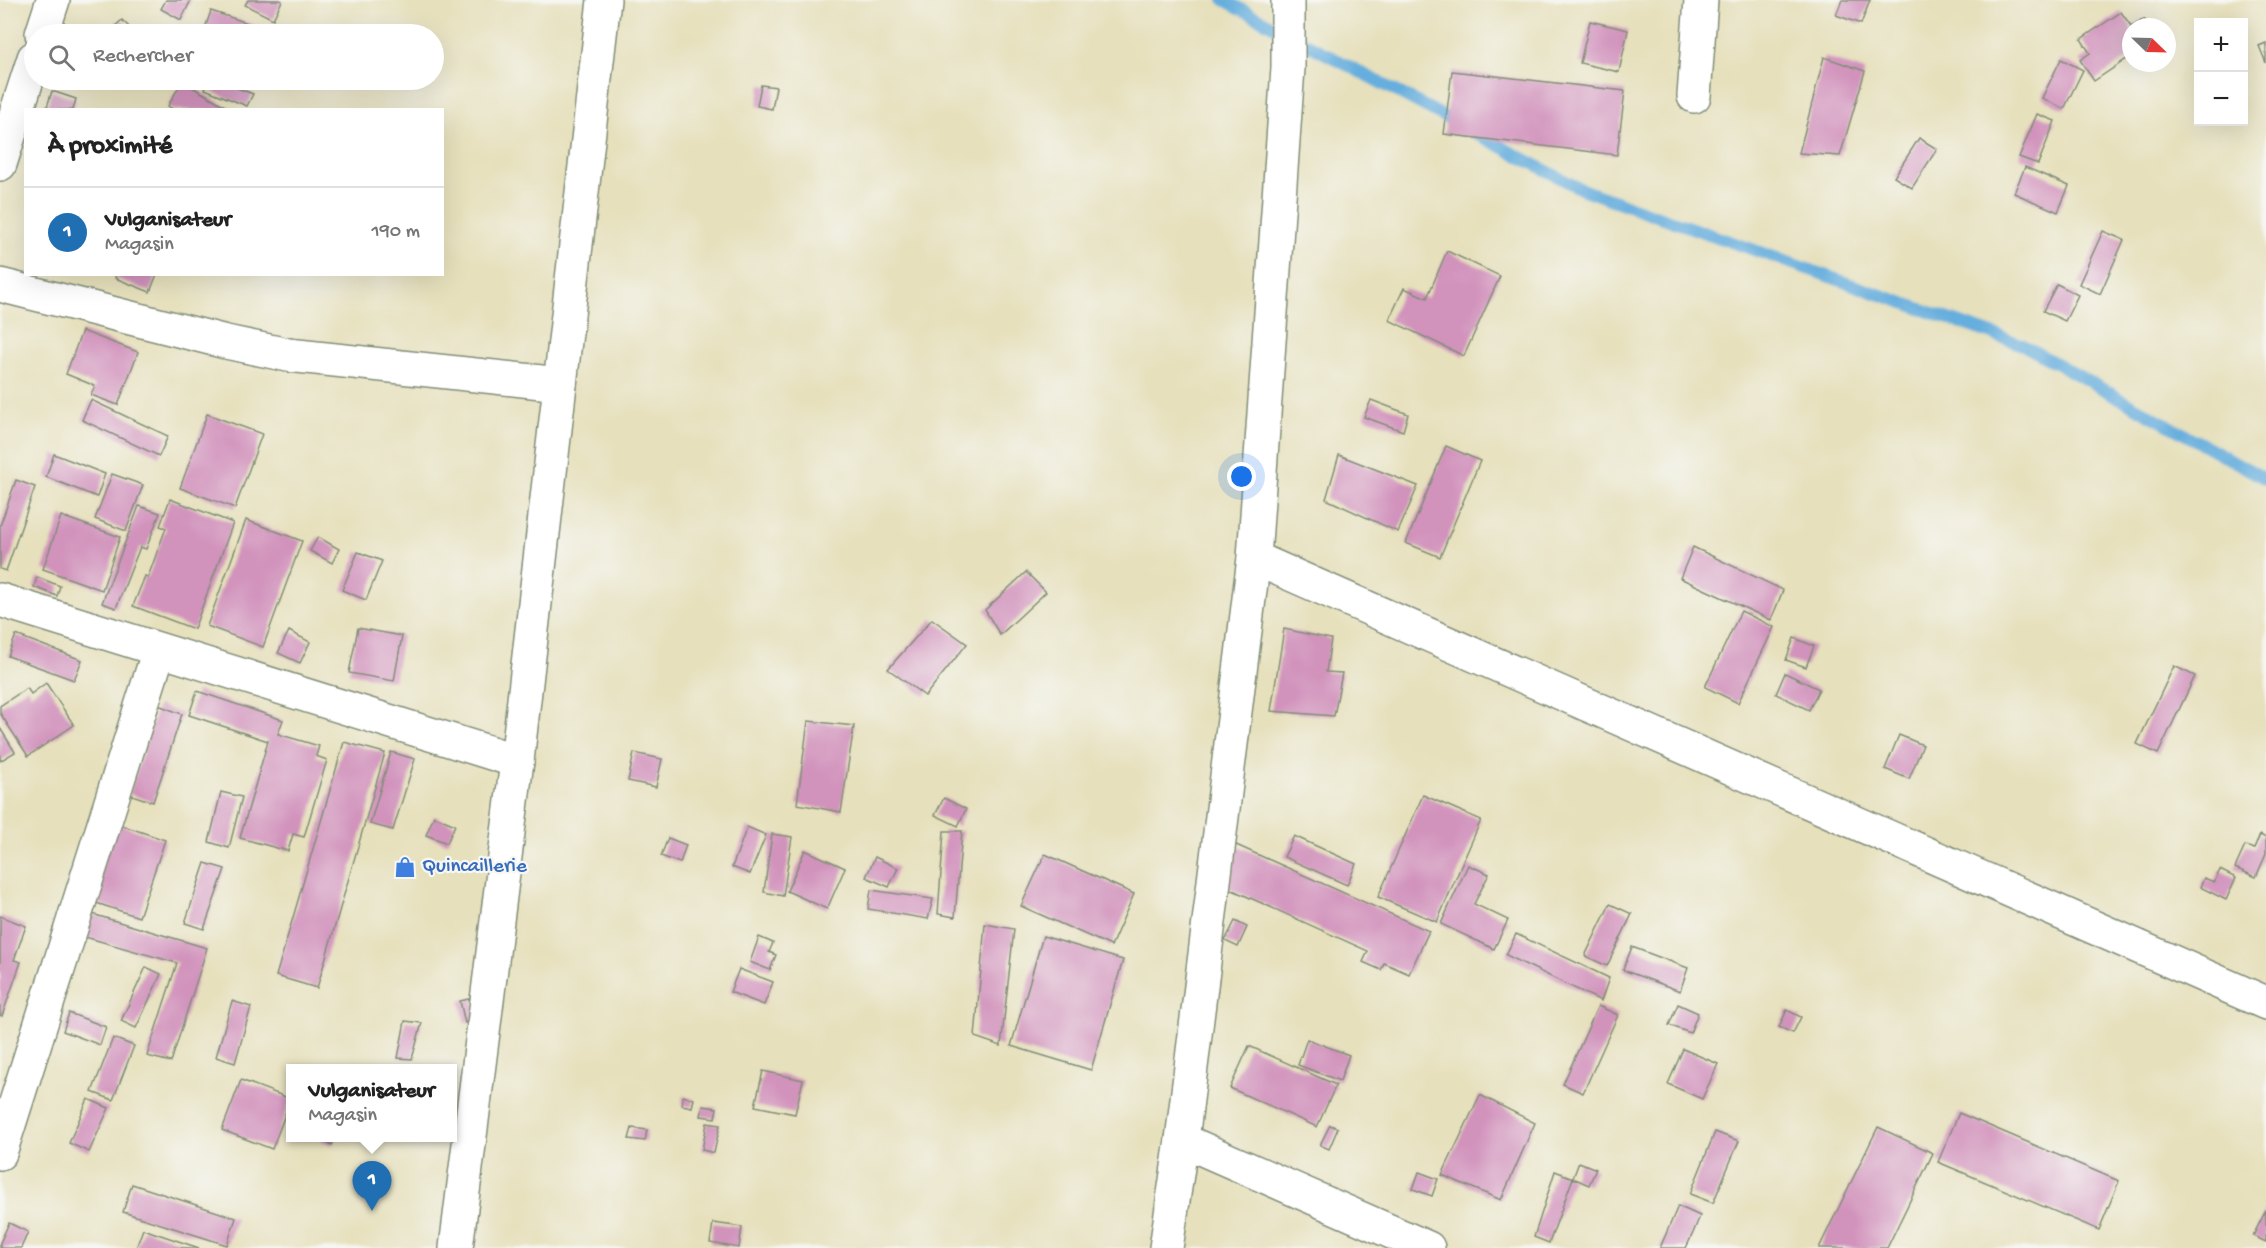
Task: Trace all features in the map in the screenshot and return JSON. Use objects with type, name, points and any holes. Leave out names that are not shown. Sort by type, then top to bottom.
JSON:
[{"type":"street","points":[[45,24],[53,0]]},
{"type":"street","points":[[456,1248],[517,761],[604,0]]},
{"type":"street","points":[[1166,1248],[1182,1140],[1254,558],[1288,68],[1288,0]]},
{"type":"street","points":[[1694,96],[1701,0]]},
{"type":"street","points":[[0,164],[24,89]]},
{"type":"street","points":[[0,285],[226,342],[288,355],[560,384]]},
{"type":"street","points":[[1254,558],[2266,1003]]},
{"type":"street","points":[[0,600],[517,761]]},
{"type":"street","points":[[0,1153],[159,650]]},
{"type":"street","points":[[1182,1140],[1428,1248]]},
{"type":"building","points":[[166,0],[191,0],[181,20],[161,9]]},
{"type":"building","points":[[248,0],[282,1],[273,19],[245,5]]},
{"type":"building","points":[[1842,0],[1870,0],[1861,24],[1836,15]]},
{"type":"building","points":[[211,11],[251,24],[206,24]]},
{"type":"building","points":[[2121,12],[2125,18],[2122,18],[2122,62],[2094,81],[2080,60],[2090,53],[2081,39]]},
{"type":"building","points":[[1590,21],[1628,30],[1619,72],[1580,63]]},
{"type":"building","points":[[2266,43],[2266,63],[2259,46]]},
{"type":"building","points":[[1824,57],[1865,71],[1840,156],[1799,153]]},
{"type":"building","points":[[2061,59],[2083,70],[2064,109],[2042,98]]},
{"type":"building","points":[[1452,71],[1625,91],[1617,155],[1444,134]]},
{"type":"building","points":[[761,85],[776,87],[772,109],[757,106]]},
{"type":"building","points":[[177,90],[198,90],[229,108],[171,108],[168,106]]},
{"type":"building","points":[[207,90],[242,90],[253,94],[247,106]]},
{"type":"building","points":[[52,91],[76,99],[74,108],[47,108]]},
{"type":"building","points":[[2037,114],[2055,121],[2038,164],[2019,157]]},
{"type":"building","points":[[1919,138],[1937,149],[1912,188],[1894,177]]},
{"type":"building","points":[[2025,167],[2069,186],[2058,212],[2014,193]]},
{"type":"building","points":[[2103,231],[2124,240],[2100,294],[2079,284]]},
{"type":"building","points":[[1447,251],[1500,276],[1464,356],[1389,320],[1404,288],[1427,298]]},
{"type":"building","points":[[116,276],[156,276],[150,292],[115,278]]},
{"type":"building","points":[[2057,284],[2078,295],[2065,321],[2043,311]]},
{"type":"building","points":[[82,331],[138,352],[118,405],[91,395],[95,386],[66,374]]},
{"type":"building","points":[[91,400],[168,436],[159,456],[82,420]]},
{"type":"building","points":[[1371,400],[1408,414],[1403,431],[1364,417]]},
{"type":"building","points":[[207,414],[262,434],[235,508],[180,488]]},
{"type":"building","points":[[1446,446],[1480,461],[1440,557],[1406,543]]},
{"type":"building","points":[[54,454],[105,474],[97,497],[46,477]]},
{"type":"building","points":[[1339,455],[1418,486],[1398,532],[1326,499]]},
{"type":"building","points":[[112,474],[143,485],[126,531],[95,519]]},
{"type":"building","points":[[16,480],[35,487],[6,571],[0,569],[0,526]]},
{"type":"building","points":[[170,499],[233,523],[194,629],[133,606],[145,576],[148,577],[166,528],[160,526]]},
{"type":"building","points":[[139,506],[160,513],[146,549],[140,547],[116,608],[102,603]]},
{"type":"building","points":[[61,516],[120,537],[102,590],[43,569]]},
{"type":"building","points":[[246,520],[302,541],[263,647],[207,626]]},
{"type":"building","points":[[318,537],[339,549],[332,563],[310,551]]},
{"type":"building","points":[[1693,547],[1783,590],[1771,620],[1680,578]]},
{"type":"building","points":[[358,552],[382,561],[366,600],[342,590]]},
{"type":"building","points":[[1026,572],[1046,592],[1000,635],[985,610]]},
{"type":"building","points":[[37,577],[60,586],[57,596],[34,587]]},
{"type":"building","points":[[1741,611],[1774,627],[1738,703],[1705,687]]},
{"type":"building","points":[[932,619],[967,644],[925,696],[888,669]]},
{"type":"building","points":[[358,628],[402,636],[394,681],[349,673]]},
{"type":"building","points":[[1284,629],[1331,639],[1326,672],[1342,673],[1334,716],[1271,711]]},
{"type":"building","points":[[289,631],[310,642],[300,663],[278,653]]},
{"type":"building","points":[[16,635],[82,660],[74,680],[8,656]]},
{"type":"building","points":[[1794,638],[1814,646],[1806,667],[1786,660]]},
{"type":"building","points":[[2174,666],[2195,676],[2158,754],[2137,744]]},
{"type":"building","points":[[1785,673],[1819,689],[1809,710],[1776,694]]},
{"type":"building","points":[[46,683],[74,725],[28,756],[0,713],[0,706],[27,688],[31,694]]},
{"type":"building","points":[[197,691],[283,720],[278,734],[319,746],[316,756],[327,760],[304,837],[293,834],[288,851],[240,838],[268,741],[189,715]]},
{"type":"building","points":[[158,705],[182,714],[153,802],[129,794]]},
{"type":"building","points":[[808,721],[854,726],[841,812],[797,804]]},
{"type":"building","points":[[0,728],[15,752],[0,761]]},
{"type":"building","points":[[1899,735],[1923,745],[1909,779],[1885,769]]},
{"type":"building","points":[[344,742],[385,753],[317,988],[276,976]]},
{"type":"building","points":[[391,752],[415,759],[393,830],[370,824]]},
{"type":"building","points":[[634,753],[662,759],[656,787],[628,781]]},
{"type":"building","points":[[221,792],[242,797],[229,848],[209,842]]},
{"type":"building","points":[[1423,795],[1481,820],[1437,922],[1378,897]]},
{"type":"building","points":[[944,798],[966,809],[958,826],[935,815]]},
{"type":"building","points":[[434,816],[455,825],[447,843],[426,835]]},
{"type":"building","points":[[115,823],[165,840],[139,917],[90,901]]},
{"type":"building","points":[[747,827],[766,835],[750,874],[732,867]]},
{"type":"building","points":[[944,831],[962,831],[955,917],[938,914]]},
{"type":"building","points":[[772,834],[792,837],[783,896],[764,892]]},
{"type":"building","points":[[2260,835],[2266,838],[2266,854],[2256,877],[2235,868],[2245,846],[2254,849]]},
{"type":"building","points":[[1294,836],[1356,864],[1347,885],[1284,857]]},
{"type":"building","points":[[668,838],[686,845],[680,863],[661,856]]},
{"type":"building","points":[[1234,844],[1429,931],[1409,974],[1384,963],[1381,970],[1363,962],[1368,951],[1217,883]]},
{"type":"building","points":[[805,850],[845,868],[827,909],[787,891]]},
{"type":"building","points":[[1045,854],[1134,894],[1111,946],[1021,906]]},
{"type":"building","points":[[875,857],[898,868],[889,887],[866,877]]},
{"type":"building","points":[[205,863],[225,869],[204,929],[185,923]]},
{"type":"building","points":[[1468,865],[1489,874],[1474,904],[1508,920],[1494,949],[1441,924]]},
{"type":"building","points":[[2220,870],[2236,878],[2226,900],[2200,887],[2204,878],[2214,882]]},
{"type":"building","points":[[871,890],[933,899],[928,919],[868,909]]},
{"type":"building","points":[[1610,904],[1632,914],[1607,966],[1585,956]]},
{"type":"building","points":[[92,914],[207,948],[171,1062],[147,1056],[177,963],[85,937]]},
{"type":"building","points":[[0,916],[26,926],[14,960],[21,962],[2,1016],[0,1015]]},
{"type":"building","points":[[1235,921],[1247,927],[1238,947],[1225,941]]},
{"type":"building","points":[[985,924],[1014,929],[1001,1046],[975,1037]]},
{"type":"building","points":[[1516,934],[1609,978],[1601,1001],[1506,955]]},
{"type":"building","points":[[1043,936],[1123,960],[1091,1070],[1011,1046]]},
{"type":"building","points":[[759,937],[773,943],[769,952],[776,955],[770,970],[750,962]]},
{"type":"building","points":[[1632,947],[1688,968],[1680,991],[1623,970]]},
{"type":"building","points":[[146,967],[161,974],[136,1028],[121,1021]]},
{"type":"building","points":[[739,969],[773,982],[764,1005],[730,992]]},
{"type":"building","points":[[473,998],[478,1020],[465,1023],[460,1001]]},
{"type":"building","points":[[232,1001],[251,1007],[235,1063],[216,1057]]},
{"type":"building","points":[[1678,1004],[1698,1013],[1690,1033],[1669,1025]]},
{"type":"building","points":[[1598,1006],[1618,1015],[1583,1093],[1563,1084]]},
{"type":"building","points":[[1787,1010],[1801,1017],[1793,1033],[1779,1027]]},
{"type":"building","points":[[69,1013],[106,1027],[100,1045],[63,1031]]},
{"type":"building","points":[[405,1021],[422,1023],[412,1059],[398,1058]]},
{"type":"building","points":[[113,1038],[134,1046],[113,1100],[92,1092]]},
{"type":"building","points":[[1307,1039],[1349,1055],[1340,1081],[1298,1065]]},
{"type":"building","points":[[1249,1046],[1336,1085],[1317,1127],[1230,1088]]},
{"type":"building","points":[[1683,1049],[1718,1064],[1702,1099],[1668,1084]]},
{"type":"building","points":[[763,1071],[803,1080],[795,1114],[755,1106]]},
{"type":"building","points":[[241,1080],[286,1097],[286,1112],[272,1149],[222,1130]]},
{"type":"building","points":[[1480,1095],[1535,1123],[1501,1200],[1442,1175]]},
{"type":"building","points":[[683,1096],[694,1099],[692,1107],[682,1105]]},
{"type":"building","points":[[88,1099],[109,1108],[89,1152],[69,1143]]},
{"type":"building","points":[[703,1106],[717,1108],[715,1118],[701,1116]]},
{"type":"building","points":[[1959,1113],[2119,1181],[2099,1230],[1938,1162]]},
{"type":"building","points":[[707,1123],[720,1125],[714,1153],[702,1150]]},
{"type":"building","points":[[1330,1125],[1338,1128],[1329,1149],[1320,1145]]},
{"type":"building","points":[[1878,1127],[1933,1153],[1887,1248],[1819,1248]]},
{"type":"building","points":[[632,1128],[647,1130],[645,1141],[629,1139]]},
{"type":"building","points":[[1715,1132],[1739,1141],[1713,1203],[1690,1194]]},
{"type":"building","points":[[1579,1162],[1596,1169],[1589,1185],[1573,1178]]},
{"type":"building","points":[[1555,1171],[1573,1178],[1549,1243],[1534,1237]]},
{"type":"building","points":[[1419,1172],[1438,1179],[1432,1196],[1413,1189]]},
{"type":"building","points":[[132,1184],[236,1218],[227,1245],[123,1212]]},
{"type":"building","points":[[1678,1206],[1700,1216],[1693,1233],[1686,1248],[1660,1248]]},
{"type":"building","points":[[2266,1210],[2266,1242],[2253,1236]]},
{"type":"building","points":[[9,1223],[28,1232],[21,1248],[0,1248]]},
{"type":"building","points":[[713,1223],[742,1227],[739,1248],[710,1243]]},
{"type":"building","points":[[143,1229],[199,1248],[136,1248]]},
{"type":"waterway","points":[[1224,0],[1581,189],[2023,345],[2266,479]]},
{"type":"place","name":"Quincaillerie","points":[[405,867]]},
{"type":"place","name":"Vulganisateur","points":[[372,1211]]}]
